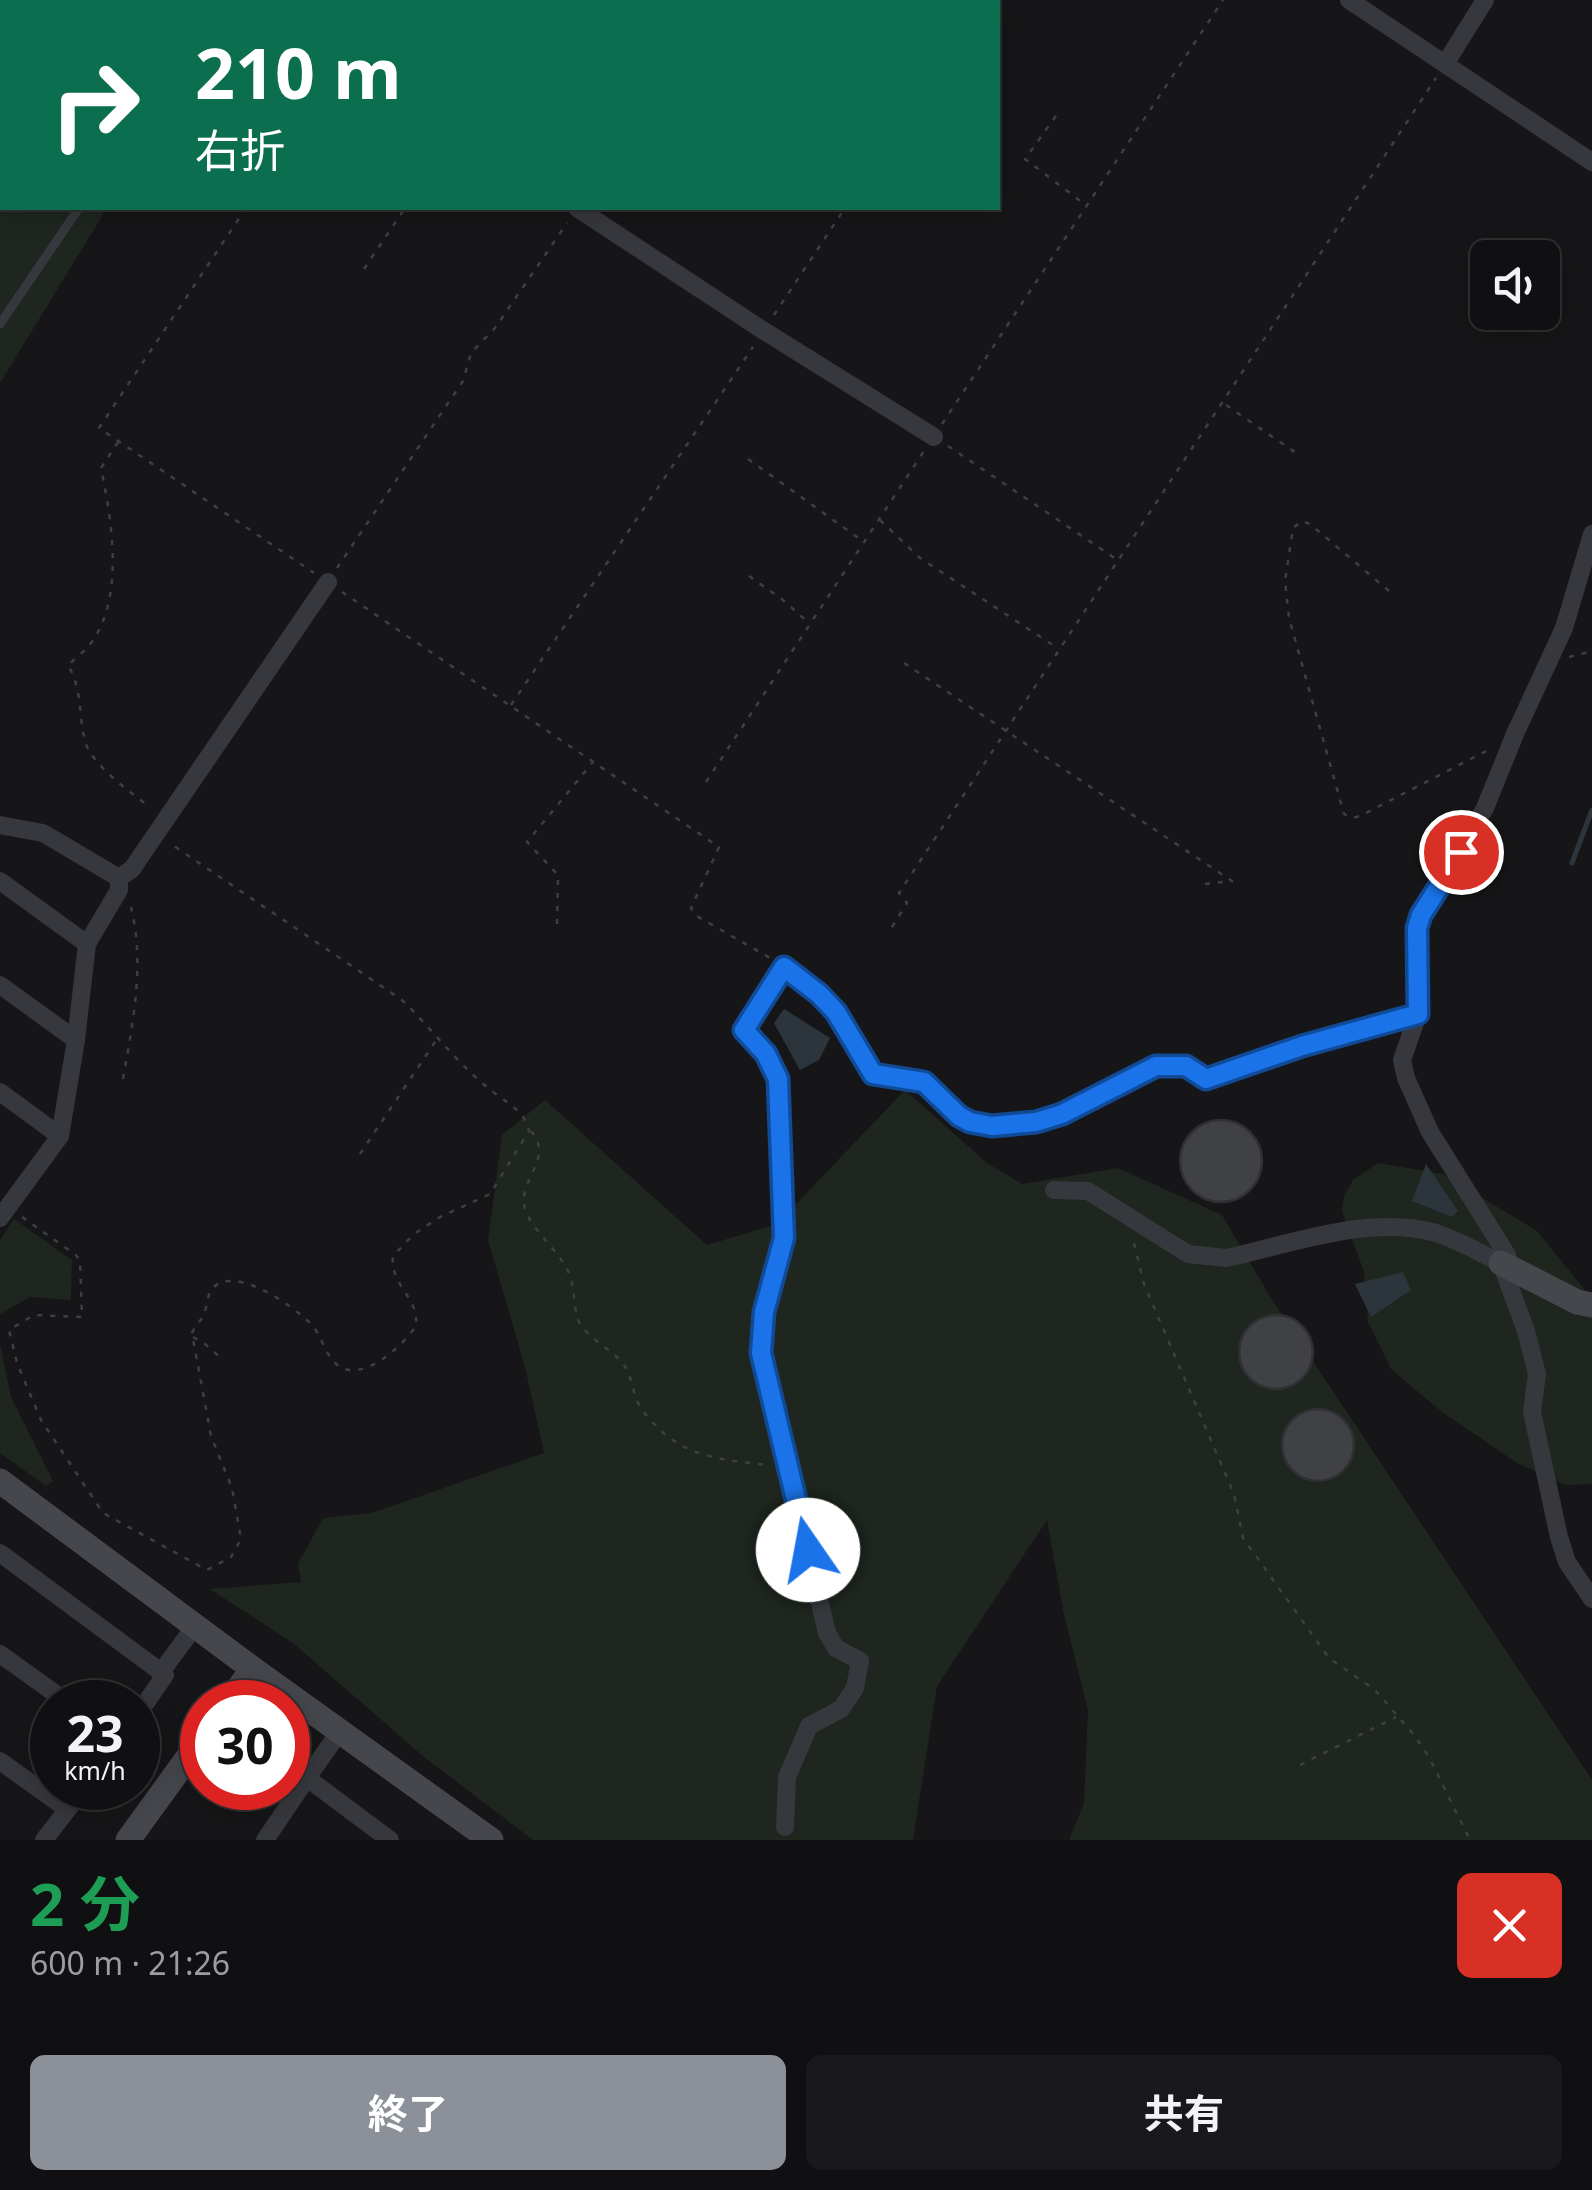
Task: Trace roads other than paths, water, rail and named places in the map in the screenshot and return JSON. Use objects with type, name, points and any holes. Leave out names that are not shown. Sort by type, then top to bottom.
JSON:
[{"type":"street","points":[[1349,0],[1592,162]]},
{"type":"street","points":[[1445,64],[1485,0]]},
{"type":"street","points":[[580,210],[934,436]]},
{"type":"street","points":[[1501,1263],[1507,1254],[1430,1132],[1406,1078],[1402,1060],[1418,1014],[1417,928],[1421,915],[1472,834],[1564,628],[1592,534]]},
{"type":"street","points":[[7,1211],[60,1136],[87,944],[119,884],[163,826],[328,582]]},
{"type":"street","points":[[0,825],[42,833],[119,884]]},
{"type":"street","points":[[0,881],[87,944]]},
{"type":"street","points":[[785,1826],[788,1777],[810,1726],[841,1709],[855,1688],[860,1661],[836,1648],[827,1633],[761,1353],[764,1312],[784,1238],[778,1079],[766,1054],[744,1030],[784,967],[836,1012],[873,1074],[924,1082],[959,1116],[992,1126],[1036,1122],[1062,1114],[1156,1066],[1186,1066],[1206,1079],[1302,1046],[1418,1014]]},
{"type":"street","points":[[0,985],[76,1040]]},
{"type":"street","points":[[0,1092],[60,1136]]},
{"type":"street","points":[[1054,1190],[1088,1190],[1188,1254],[1206,1258],[1226,1258],[1364,1230],[1398,1228],[1437,1234],[1577,1302],[1592,1305]]},
{"type":"street","points":[[1501,1263],[1537,1374],[1532,1412],[1559,1537],[1567,1562],[1592,1599]]},
{"type":"street","points":[[0,1481],[491,1840]]},
{"type":"street","points":[[0,1554],[165,1675],[160,1682]]},
{"type":"street","points":[[161,1672],[196,1626]]},
{"type":"street","points":[[0,1654],[36,1680]]},
{"type":"street","points":[[245,1680],[253,1669]]},
{"type":"street","points":[[310,1774],[340,1731]]},
{"type":"street","points":[[0,1761],[30,1783]]},
{"type":"street","points":[[128,1840],[180,1768]]},
{"type":"street","points":[[310,1780],[390,1840]]},
{"type":"street","points":[[44,1840],[67,1810]]},
{"type":"street","points":[[265,1840],[285,1810]]},
{"type":"lane","points":[[0,324],[78,210]]},
{"type":"waterway","points":[[1572,863],[1592,810]]}]
